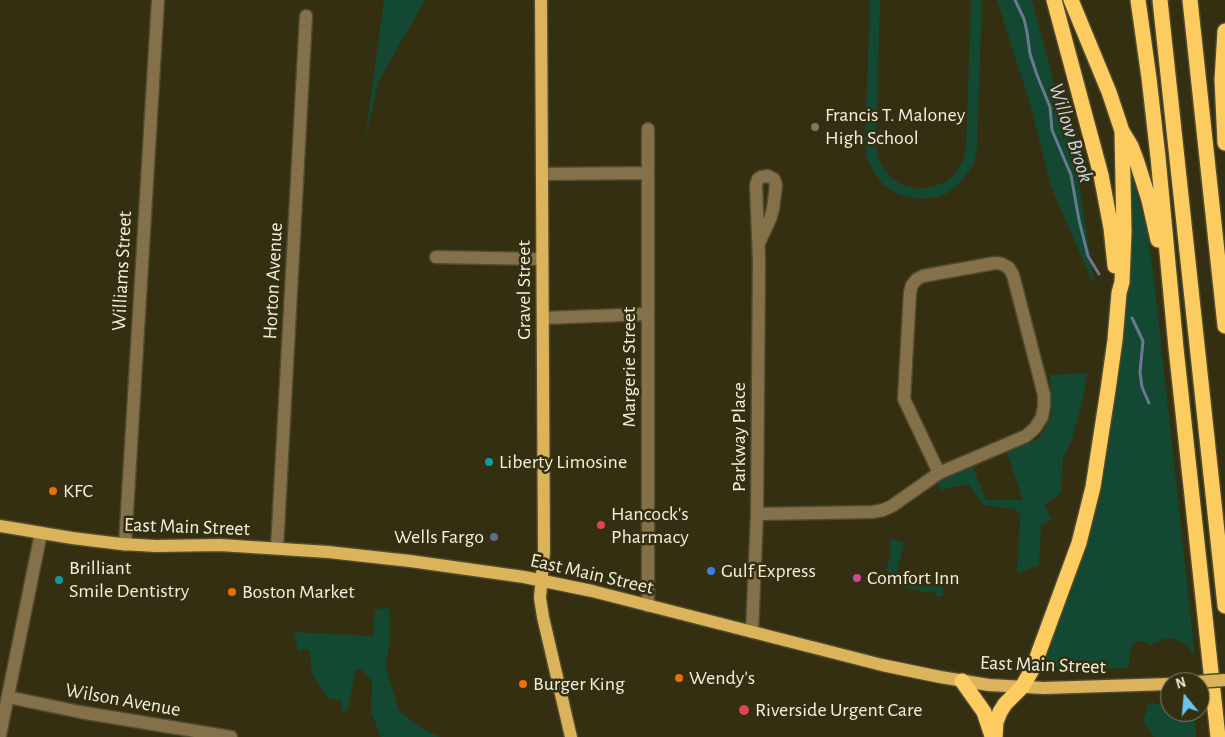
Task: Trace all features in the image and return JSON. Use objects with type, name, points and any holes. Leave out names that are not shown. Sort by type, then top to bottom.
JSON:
[{"type":"highway","points":[[1054,0],[1104,192],[1111,228],[1116,283],[1119,293]]},
{"type":"highway","points":[[1071,0],[1109,92],[1122,131],[1131,146],[1149,200],[1158,240],[1165,292],[1173,314]]},
{"type":"highway","points":[[1138,0],[1155,123],[1173,314],[1218,737]]},
{"type":"highway","points":[[1160,0],[1225,606]]},
{"type":"highway","points":[[1190,0],[1225,326]]},
{"type":"highway","points":[[1225,31],[1222,94],[1225,143]]},
{"type":"highway","points":[[994,737],[996,722],[1000,712],[1005,704],[1022,687],[1034,668],[1075,555],[1088,510],[1096,472],[1122,282],[1124,251],[1122,131]]},
{"type":"highway","points":[[962,681],[984,712],[994,737]]},
{"type":"main road","name":"Gravel Street","points":[[540,0],[544,551],[540,604],[571,737]]},
{"type":"main road","name":"East Main Street","points":[[0,526],[125,545],[220,545],[277,548],[410,561],[541,580],[592,591],[882,665],[962,681],[1002,686],[1064,688],[1160,684]]},
{"type":"main road","points":[[1210,681],[1225,680]]},
{"type":"street","name":"Williams Street","points":[[125,545],[158,0]]},
{"type":"street","name":"Horton Avenue","points":[[277,548],[306,16]]},
{"type":"street","name":"Margerie Street","points":[[648,129],[648,606]]},
{"type":"street","points":[[542,174],[648,173]]},
{"type":"street","name":"Parkway Place","points":[[752,632],[758,514],[758,243]]},
{"type":"street","points":[[436,257],[542,259]]},
{"type":"street","points":[[758,514],[873,512],[883,510],[892,506],[939,473],[1026,436],[1035,428],[1042,417],[1044,395],[1013,275],[1009,268],[1002,264],[995,263],[923,276],[912,285],[910,292],[904,399],[939,473]]},
{"type":"street","points":[[543,318],[648,314]]},
{"type":"street","points":[[0,736],[42,533]]},
{"type":"street","name":"Wilson Avenue","points":[[8,697],[231,737]]},
{"type":"green space","points":[[384,0],[425,0],[379,80],[365,140]]},
{"type":"green space","points":[[870,0],[880,0],[877,155],[883,168],[892,179],[904,186],[918,189],[932,187],[945,182],[956,172],[963,160],[966,146],[971,0],[982,0],[976,155],[973,165],[962,181],[947,193],[938,197],[919,199],[900,195],[883,185],[868,161],[865,141]]},
{"type":"green space","points":[[997,0],[1032,0],[1077,170],[1095,288],[1051,187],[1031,107]]},
{"type":"green space","points":[[1133,179],[1147,230],[1153,270],[1195,656],[1186,644],[1171,638],[1151,645],[1136,641],[1132,646],[1128,668],[1043,670],[1041,666],[1112,410],[1127,305],[1130,267],[1129,181]]},
{"type":"green space","points":[[1087,373],[1083,398],[1072,439],[1063,458],[1061,493],[1044,505],[1051,519],[1041,525],[1039,565],[1017,573],[1020,516],[1015,509],[983,505],[968,484],[941,490],[937,483],[943,477],[972,465],[986,500],[1023,500],[1007,452],[1039,439],[1052,414],[1050,375]]},
{"type":"green space","points":[[891,539],[904,543],[897,572],[902,574],[900,582],[928,587],[942,583],[943,596],[935,597],[936,592],[929,591],[929,593],[888,583],[891,573],[886,571],[891,551],[889,550]]},
{"type":"green space","points":[[389,608],[390,637],[386,668],[399,711],[420,727],[440,737],[381,737],[371,712],[372,680],[361,669],[356,670],[347,711],[342,711],[342,701],[327,698],[312,673],[309,649],[298,651],[294,632],[373,636],[375,609]]},
{"type":"green space","points":[[1149,703],[1160,704],[1160,722],[1195,722],[1196,737],[1154,737],[1143,720]]},
{"type":"waterway","name":"Willow Brook","points":[[1015,0],[1024,19],[1030,54],[1050,107],[1052,130],[1071,175],[1088,256],[1099,274]]},
{"type":"waterway","name":"Willow Brook","points":[[1132,318],[1143,341],[1140,372],[1142,387],[1149,403]]},
{"type":"place","name":"Francis T. Maloney High School","points":[[815,127]]},
{"type":"place","name":"Liberty Limosine","points":[[489,462]]},
{"type":"place","name":"KFC","points":[[53,491]]},
{"type":"place","name":"Hancock's Pharmacy","points":[[601,525]]},
{"type":"place","name":"Wells Fargo","points":[[494,537]]},
{"type":"place","name":"Gulf Express","points":[[711,571]]},
{"type":"place","name":"Comfort Inn","points":[[857,578]]},
{"type":"place","name":"Brilliant Smile Dentistry","points":[[59,580]]},
{"type":"place","name":"Boston Market","points":[[232,592]]},
{"type":"place","name":"Wendy's","points":[[679,678]]},
{"type":"place","name":"Burger King","points":[[523,684]]},
{"type":"place","name":"Riverside Urgent Care","points":[[744,710]]}]
